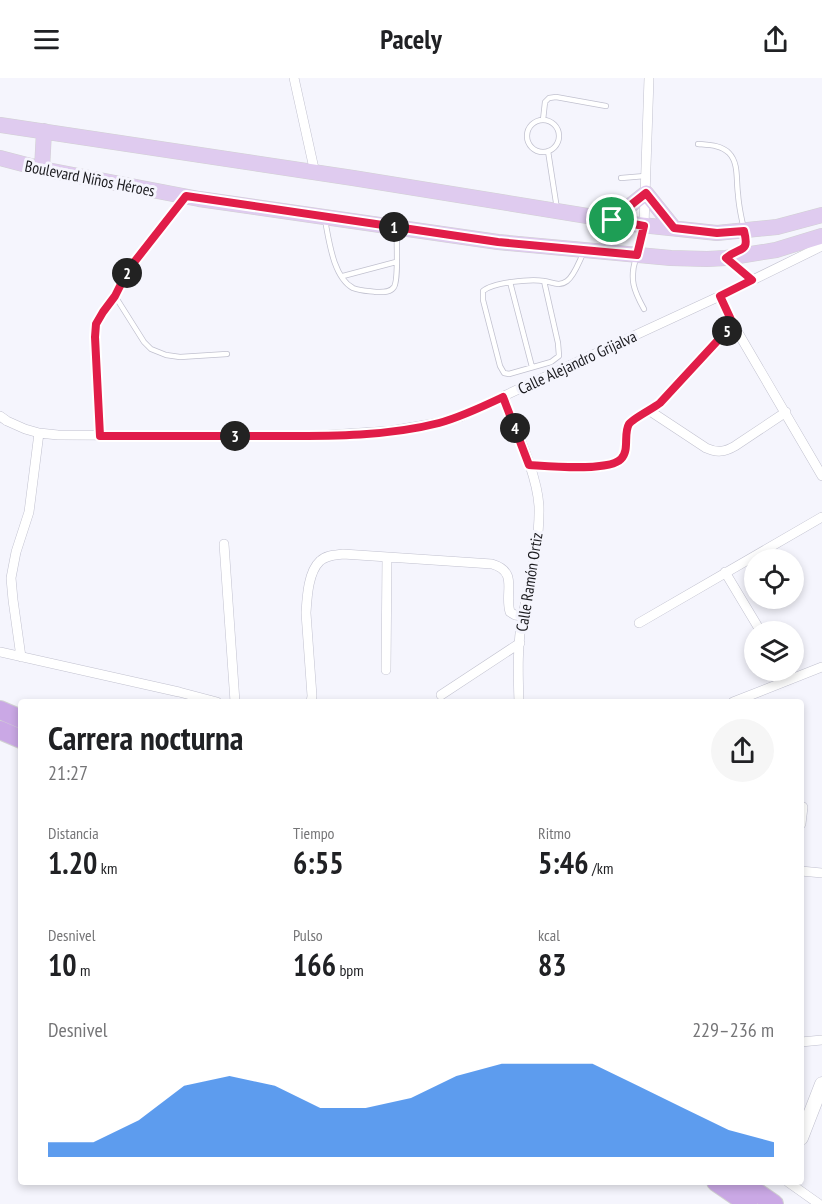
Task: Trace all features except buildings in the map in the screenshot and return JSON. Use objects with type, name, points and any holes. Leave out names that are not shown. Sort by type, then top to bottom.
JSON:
[{"type":"highway","points":[[0,710],[18,718]]},
{"type":"highway","points":[[0,730],[18,738]]},
{"type":"highway","points":[[720,1185],[748,1204]]},
{"type":"highway","points":[[746,1185],[774,1204]]},
{"type":"main road","points":[[0,125],[644,226],[717,233],[777,227],[822,215]]},
{"type":"main road","points":[[42,169],[44,131]]},
{"type":"main road","name":"Boulevard Niños Héroes","points":[[0,158],[42,169],[186,196],[498,242],[671,258],[726,258],[776,250],[822,236]]},
{"type":"main road","points":[[612,220],[646,193],[674,228]]},
{"type":"street","points":[[294,78],[315,173]]},
{"type":"street","points":[[637,255],[644,226],[649,78]]},
{"type":"street","name":"Calle Alejandro Grijalva","points":[[0,416],[25,429],[39,433],[100,436],[312,436],[390,431],[437,423],[460,417],[822,246]]},
{"type":"street","points":[[726,258],[752,280]]},
{"type":"street","points":[[720,296],[733,324],[819,464],[822,476]]},
{"type":"street","points":[[529,465],[599,467],[612,465],[619,461],[625,451],[628,424],[650,411],[665,398],[733,324]]},
{"type":"street","name":"Calle Ramón Ortiz","points":[[441,695],[520,644],[522,616],[536,551],[539,505],[529,465],[503,397]]},
{"type":"street","points":[[650,411],[706,448],[720,452],[735,446],[786,412]]},
{"type":"street","points":[[21,657],[11,578],[28,512],[39,433]]},
{"type":"street","points":[[639,623],[822,517]]},
{"type":"street","points":[[224,543],[235,699]]},
{"type":"street","points":[[312,699],[306,613],[309,584],[320,560],[329,556],[343,554],[492,564],[504,569],[509,579],[508,607],[510,612],[522,616]]},
{"type":"street","points":[[386,670],[387,557]]},
{"type":"street","points":[[725,572],[754,621]]},
{"type":"street","points":[[519,699],[520,644]]},
{"type":"street","points":[[0,652],[206,699]]},
{"type":"street","points":[[804,674],[822,667]]},
{"type":"street","points":[[741,699],[786,681]]},
{"type":"street","points":[[804,871],[822,873]]},
{"type":"street","points":[[804,1042],[822,1040]]},
{"type":"street","points":[[804,1130],[822,1084]]},
{"type":"street","points":[[792,1185],[819,1204]]},
{"type":"lane","points":[[543,120],[546,102],[549,98],[556,97],[606,105]]},
{"type":"lane","points":[[543,120],[554,126],[559,137],[554,148],[548,151],[542,152],[531,147],[527,136],[532,125],[543,120]]},
{"type":"lane","points":[[698,144],[722,148],[734,160],[747,241],[744,249],[731,253],[726,258]]},
{"type":"lane","points":[[548,151],[557,212]]},
{"type":"lane","points":[[621,178],[646,176]]},
{"type":"lane","points":[[100,436],[96,324],[115,296],[128,270],[186,196]]},
{"type":"lane","points":[[325,217],[331,250],[343,276],[349,285],[356,289],[384,292],[394,287],[397,278],[397,228]]},
{"type":"lane","points":[[544,281],[559,356],[551,362],[532,368],[509,374],[504,373],[500,366],[482,295],[483,291],[488,287],[510,282],[544,281],[559,284],[568,280],[573,274],[585,250]]},
{"type":"lane","points":[[637,255],[632,270],[633,280],[644,309]]},
{"type":"lane","points":[[343,276],[396,262]]},
{"type":"lane","points":[[510,282],[532,368]]},
{"type":"lane","points":[[115,296],[144,342],[151,349],[180,357],[227,354]]},
{"type":"route","points":[[646,193],[674,228],[717,233],[744,231],[747,241],[744,249],[731,253],[726,258],[752,280],[720,296],[733,324],[660,403],[628,424],[623,457],[612,465],[575,467],[529,465],[503,397],[460,417],[390,431],[312,436],[100,436],[96,324],[115,296],[128,270],[186,196],[498,242],[637,255],[644,226],[612,220],[646,193]]}]
